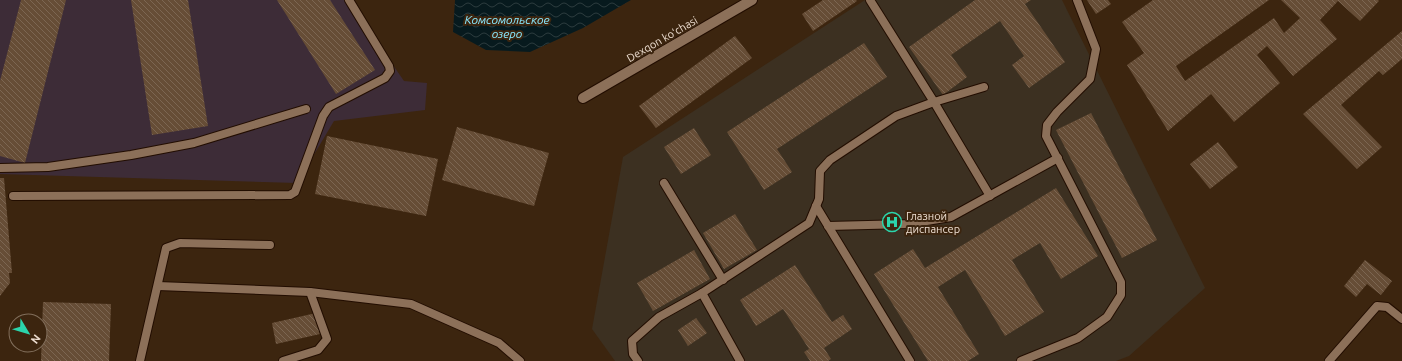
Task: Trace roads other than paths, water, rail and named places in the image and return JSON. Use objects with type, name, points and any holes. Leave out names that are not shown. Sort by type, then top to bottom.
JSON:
[{"type":"street","name":"Dexqon koʻchasi","points":[[583,98],[752,0]]},
{"type":"lane","points":[[13,196],[290,195],[295,192],[323,116],[329,107],[385,78],[390,71],[389,66],[349,0]]},
{"type":"lane","points":[[870,0],[934,102],[990,196]]},
{"type":"lane","points":[[1021,361],[1078,338],[1107,317],[1121,295],[1121,282],[1046,136],[1047,125],[1056,112],[1090,78],[1096,49],[1076,0]]},
{"type":"lane","points":[[638,361],[633,354],[632,341],[659,317],[723,280],[809,223],[819,199],[820,171],[830,160],[896,116],[934,102],[984,87]]},
{"type":"lane","points":[[0,168],[48,167],[131,156],[194,143],[306,110]]},
{"type":"lane","points":[[828,226],[908,224],[951,217],[1058,158]]},
{"type":"lane","points":[[664,183],[723,280]]},
{"type":"lane","points":[[816,206],[910,361]]},
{"type":"lane","points":[[140,361],[166,248],[180,243],[270,245]]},
{"type":"lane","points":[[158,286],[310,292],[411,304],[499,343],[520,361]]},
{"type":"lane","points":[[283,361],[318,350],[327,339],[310,292]]},
{"type":"lane","points":[[702,293],[740,361]]},
{"type":"lane","points":[[1329,361],[1377,306],[1387,307],[1402,319]]},
{"type":"water","name":"Комсомольское озеро","points":[[455,0],[631,0],[583,28],[530,52],[486,50],[453,32]]},
{"type":"place","name":"Глазной диспансер","points":[[892,222]]}]
